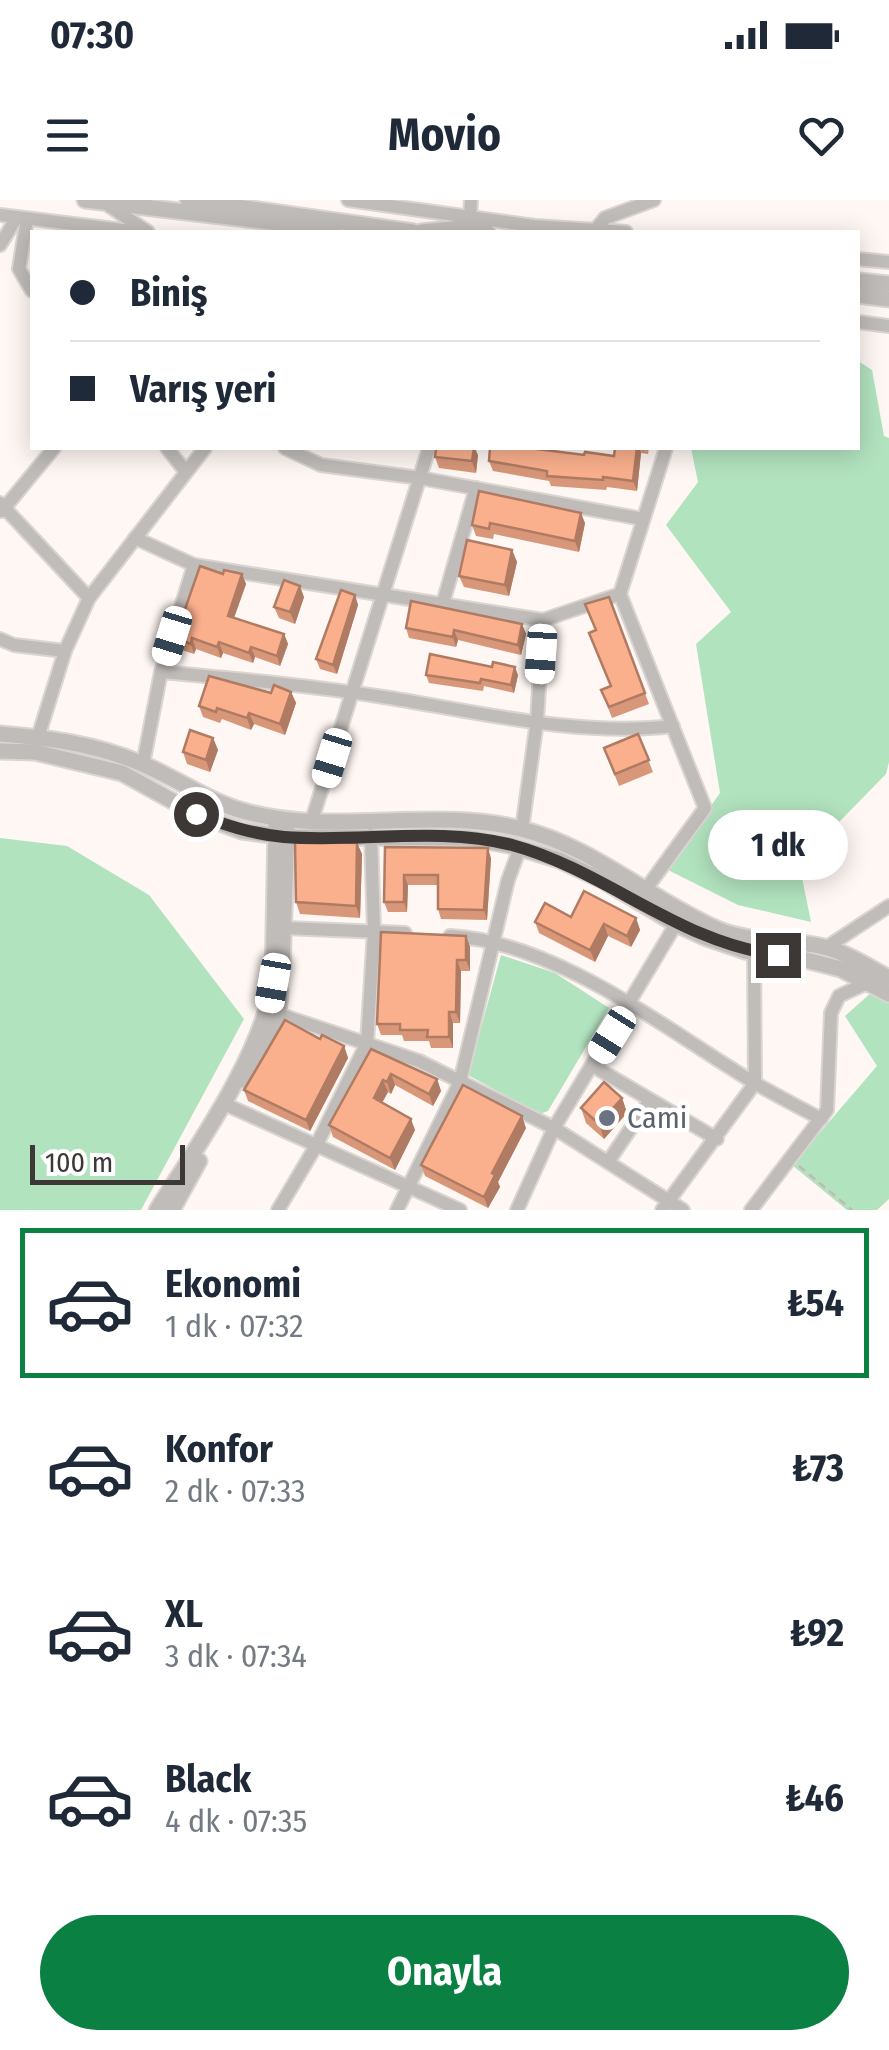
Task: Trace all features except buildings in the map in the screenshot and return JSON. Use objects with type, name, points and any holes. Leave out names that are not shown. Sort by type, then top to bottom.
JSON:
[{"type":"street","points":[[85,200],[322,230]]},
{"type":"street","points":[[188,200],[399,230]]},
{"type":"street","points":[[348,200],[472,228]]},
{"type":"street","points":[[472,200],[472,228]]},
{"type":"street","points":[[447,230],[534,226],[596,230],[610,216],[654,200]]},
{"type":"street","points":[[102,202],[145,230]]},
{"type":"street","points":[[0,215],[121,230]]},
{"type":"street","points":[[0,245],[22,218]]},
{"type":"street","points":[[22,218],[19,270],[30,288]]},
{"type":"street","points":[[860,259],[889,262]]},
{"type":"street","points":[[860,281],[889,284]]},
{"type":"street","points":[[860,295],[889,298]]},
{"type":"street","points":[[860,322],[889,326]]},
{"type":"street","points":[[52,450],[2,508],[89,598]]},
{"type":"street","points":[[169,450],[186,472]]},
{"type":"street","points":[[38,738],[65,651],[89,598],[203,450]]},
{"type":"street","points":[[289,450],[321,465],[420,478],[643,519]]},
{"type":"street","points":[[312,823],[428,450]]},
{"type":"street","points":[[646,890],[705,808],[620,594],[665,450]]},
{"type":"street","points":[[443,603],[476,488]]},
{"type":"street","points":[[135,538],[194,565],[544,620],[620,594]]},
{"type":"street","points":[[142,764],[161,672],[194,565]]},
{"type":"street","points":[[522,829],[537,721],[544,620]]},
{"type":"street","points":[[0,639],[65,651]]},
{"type":"street","points":[[161,672],[353,692],[537,721],[639,730],[672,726]]},
{"type":"street","points":[[0,734],[84,743],[142,764],[198,794],[244,811],[282,818],[312,823],[442,820],[522,829],[610,866],[719,930],[746,938],[827,948],[889,978]]},
{"type":"street","points":[[0,751],[36,752],[122,773],[196,814],[242,831],[281,836],[468,838],[520,848],[559,860],[604,881],[676,924],[754,952],[802,958],[841,969],[889,994]]},
{"type":"street","points":[[157,1210],[225,1096],[268,1007],[273,983],[282,818]]},
{"type":"street","points":[[278,1210],[316,1146],[368,1043],[374,931],[371,835]]},
{"type":"street","points":[[172,1210],[278,1014],[286,928],[281,836]]},
{"type":"street","points":[[396,1210],[460,1082],[508,880],[520,848]]},
{"type":"street","points":[[827,948],[889,906]]},
{"type":"street","points":[[518,1210],[554,1128],[676,924]]},
{"type":"street","points":[[286,928],[414,934]]},
{"type":"street","points":[[434,935],[493,942],[547,962],[631,1004],[755,1083],[821,1119]]},
{"type":"street","points":[[665,1206],[755,1083],[754,952]]},
{"type":"street","points":[[751,1210],[821,1119],[828,1101],[831,1012],[836,1000],[869,982]]},
{"type":"street","points":[[278,1014],[419,1061],[554,1128],[608,1162],[665,1206],[682,1210]]},
{"type":"street","points":[[593,1066],[717,1138]]},
{"type":"street","points":[[608,1162],[650,1100]]},
{"type":"street","points":[[229,1106],[460,1210]]},
{"type":"path","points":[[790,1158],[852,1210]]},
{"type":"green space","points":[[860,362],[872,370],[884,436],[889,438],[889,762],[886,774],[799,863],[811,922],[738,905],[666,869],[720,793],[696,644],[731,612],[666,525],[698,482],[691,450],[860,450]]},
{"type":"green space","points":[[0,838],[67,846],[149,895],[244,1019],[141,1210],[0,1210]]},
{"type":"green space","points":[[501,955],[555,973],[609,1008],[548,1111],[539,1114],[468,1075]]},
{"type":"green space","points":[[872,992],[889,1002],[889,1199],[877,1210],[847,1210],[792,1165],[877,1066],[845,1016]]},
{"type":"place","name":"Cami","points":[[607,1118]]},
{"type":"route","points":[[196,814],[242,831],[287,837],[468,838],[510,844],[559,860],[604,881],[704,937],[745,951],[778,955]]}]
